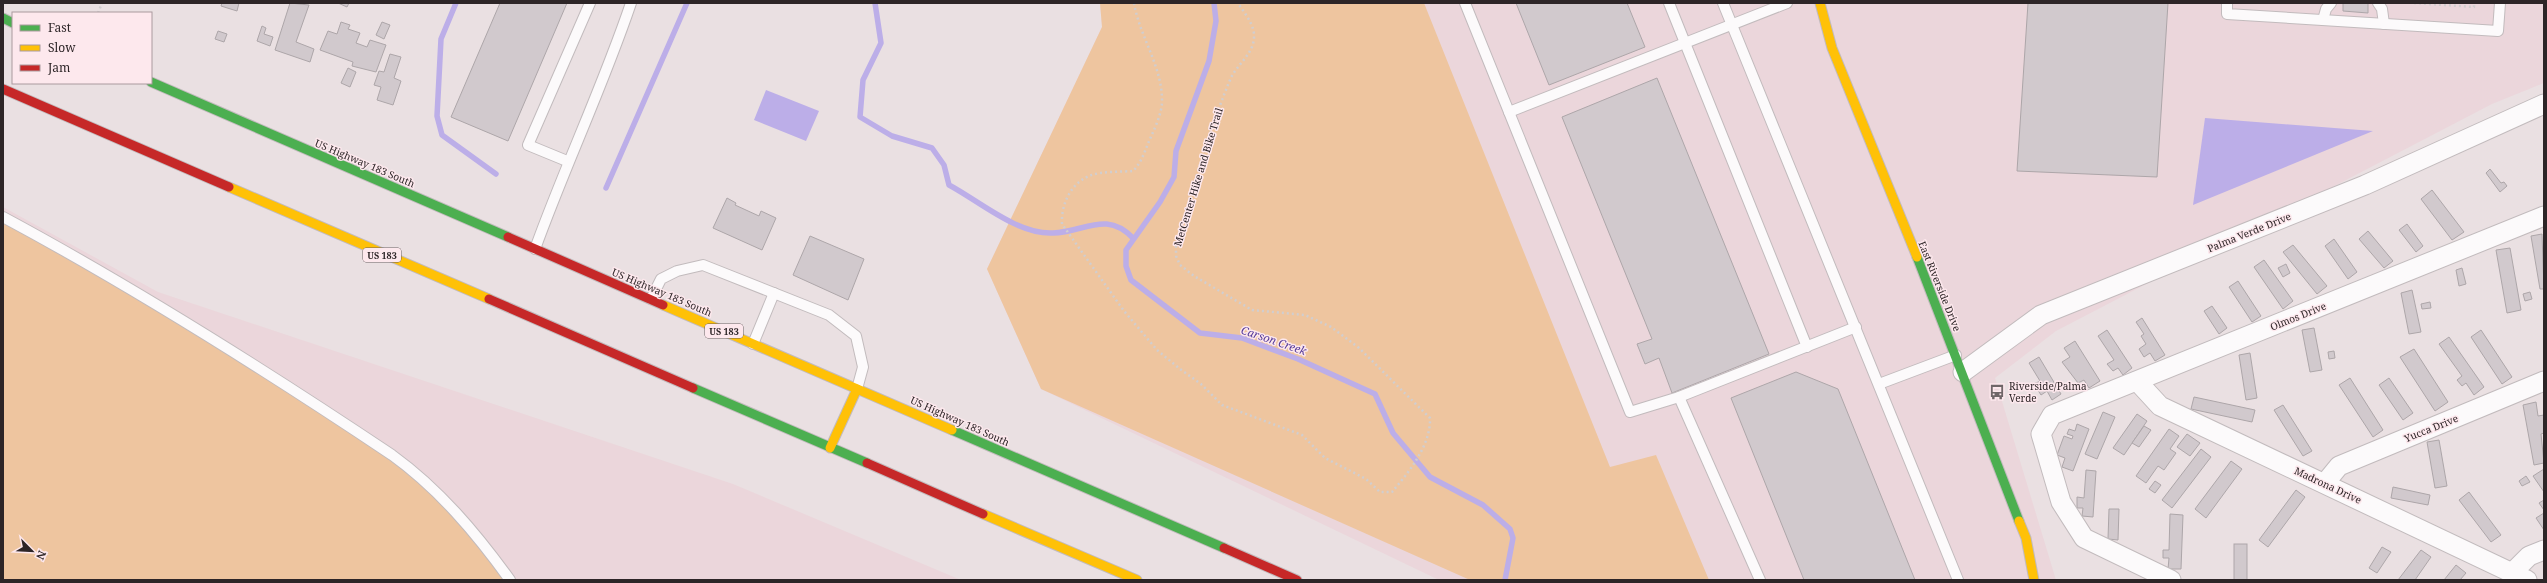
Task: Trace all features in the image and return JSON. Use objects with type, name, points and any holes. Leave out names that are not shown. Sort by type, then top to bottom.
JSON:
[{"type":"main road","name":"East Riverside Drive","points":[[1820,3],[1832,48],[1959,364],[2026,538],[2034,580]]},
{"type":"main road","points":[[3,18],[12,22]]},
{"type":"main road","name":"US Highway 183 South","points":[[152,82],[1297,580]]},
{"type":"main road","name":"US 183","points":[[3,89],[1137,580]]},
{"type":"main road","points":[[830,448],[857,388]]},
{"type":"street","name":"Palma Verde Drive","points":[[1959,364],[2041,315],[2365,185],[2544,104]]},
{"type":"street","name":"Olmos Drive","points":[[2171,580],[2084,538],[2061,502],[2041,434],[2052,415],[2544,216]]},
{"type":"street","name":"Madrona Drive","points":[[2137,381],[2160,406],[2325,483],[2519,577]]},
{"type":"street","name":"Yucca Drive","points":[[2325,483],[2339,466],[2544,381]]},
{"type":"street","points":[[2519,577],[2529,556],[2544,550]]},
{"type":"lane","points":[[567,161],[528,145],[590,3]]},
{"type":"lane","points":[[535,249],[567,161],[620,34],[631,3]]},
{"type":"lane","points":[[1465,3],[1630,412],[1679,397],[1856,327]]},
{"type":"lane","points":[[1668,3],[1807,347]]},
{"type":"lane","points":[[1723,3],[1958,580]]},
{"type":"lane","points":[[1509,112],[1787,3]]},
{"type":"lane","points":[[2228,3],[2227,14],[2498,31],[2500,3]]},
{"type":"lane","points":[[2323,20],[2326,9],[2331,3]]},
{"type":"lane","points":[[2378,3],[2382,9],[2384,24]]},
{"type":"lane","points":[[3,217],[98,268],[220,342],[416,472],[485,545],[510,580]]},
{"type":"lane","points":[[651,299],[661,279],[677,271],[703,265],[828,315],[856,336],[863,367],[857,388]]},
{"type":"lane","points":[[753,344],[774,294]]},
{"type":"lane","points":[[1879,384],[1959,364]]},
{"type":"lane","points":[[1679,397],[1760,580]]},
{"type":"path","name":"MetCenter Hike and Bike Trail","points":[[1134,3],[1142,35],[1157,68],[1162,104],[1156,126],[1140,164],[1133,171],[1090,175],[1075,186],[1061,211],[1062,224],[1072,242],[1124,311],[1157,350],[1201,384],[1222,405],[1302,435],[1325,458],[1366,480],[1380,492],[1392,492],[1424,447],[1430,430],[1430,418],[1359,348],[1332,327],[1305,315],[1252,310],[1194,276],[1180,265],[1176,256],[1176,244],[1210,133],[1231,77],[1250,51],[1254,40],[1254,29],[1238,3]]},
{"type":"path","points":[[2414,3],[2474,7],[2474,3]]},
{"type":"shaded area","points":[[1100,3],[2544,3],[2544,83],[2492,104],[2056,331],[1995,378],[2056,580],[1439,580],[1041,389],[987,269],[1102,27]]},
{"type":"shaded area","points":[[1100,3],[1424,3],[1610,467],[1656,455],[1709,580],[1470,580],[1041,389],[987,269],[1102,27]]},
{"type":"shaded area","points":[[766,90],[819,111],[806,141],[754,120]]},
{"type":"shaded area","points":[[2205,118],[2373,131],[2193,205]]},
{"type":"shaded area","points":[[3,207],[158,292],[733,484],[961,580],[3,580]]},
{"type":"shaded area","points":[[3,220],[107,279],[209,341],[349,430],[391,460],[422,486],[452,516],[479,547],[504,580],[3,580]]},
{"type":"building","points":[[222,3],[239,3],[237,11],[221,6]]},
{"type":"building","points":[[290,3],[309,5],[296,42],[314,49],[310,62],[275,50]]},
{"type":"building","points":[[338,3],[349,3],[347,7]]},
{"type":"building","points":[[500,3],[567,3],[508,141],[451,117]]},
{"type":"building","points":[[1516,3],[1627,3],[1645,47],[1549,85]]},
{"type":"building","points":[[2028,3],[2168,3],[2157,177],[2017,171]]},
{"type":"building","points":[[2343,3],[2368,3],[2368,13],[2343,11]]},
{"type":"building","points":[[341,22],[350,25],[348,29],[360,33],[356,43],[367,47],[370,40],[386,45],[376,72],[352,66],[353,62],[320,50],[328,31],[337,34]]},
{"type":"building","points":[[382,22],[390,25],[384,39],[376,35]]},
{"type":"building","points":[[262,26],[266,28],[264,34],[273,37],[270,46],[257,41]]},
{"type":"building","points":[[218,31],[227,34],[224,42],[215,39]]},
{"type":"building","points":[[390,54],[401,57],[394,78],[401,81],[393,105],[377,100],[381,87],[374,85],[379,71],[384,72]]},
{"type":"building","points":[[348,68],[356,72],[350,87],[341,83]]},
{"type":"building","points":[[1657,78],[1769,354],[1672,393],[1659,358],[1645,364],[1637,344],[1652,339],[1562,117]]},
{"type":"building","points":[[2490,169],[2501,183],[2504,182],[2507,186],[2500,192],[2486,173]]},
{"type":"building","points":[[2432,190],[2464,232],[2452,240],[2421,199]]},
{"type":"building","points":[[727,198],[736,203],[735,205],[759,216],[761,211],[776,218],[762,250],[713,228]]},
{"type":"building","points":[[2407,224],[2423,246],[2416,252],[2399,230]]},
{"type":"building","points":[[2368,231],[2393,261],[2384,268],[2359,239]]},
{"type":"building","points":[[2542,234],[2544,289],[2540,289],[2531,236]]},
{"type":"building","points":[[810,236],[864,259],[848,300],[793,275]]},
{"type":"building","points":[[2334,239],[2357,272],[2348,279],[2325,246]]},
{"type":"building","points":[[2293,245],[2327,286],[2317,294],[2283,252]]},
{"type":"building","points":[[2510,248],[2521,310],[2507,313],[2496,250]]},
{"type":"building","points":[[2264,260],[2293,301],[2283,309],[2254,267]]},
{"type":"building","points":[[2286,264],[2290,273],[2283,277],[2278,268]]},
{"type":"building","points":[[2462,268],[2466,284],[2459,286],[2456,270]]},
{"type":"building","points":[[2238,281],[2261,316],[2252,322],[2229,287]]},
{"type":"building","points":[[2412,290],[2421,332],[2409,334],[2401,293]]},
{"type":"building","points":[[2530,292],[2532,299],[2525,301],[2523,294]]},
{"type":"building","points":[[2430,302],[2431,308],[2422,309],[2421,304]]},
{"type":"building","points":[[2212,306],[2227,328],[2219,334],[2204,311]]},
{"type":"building","points":[[2142,318],[2165,355],[2155,361],[2150,353],[2144,357],[2139,349],[2146,344],[2141,336],[2144,334],[2136,322]]},
{"type":"building","points":[[2314,328],[2322,370],[2310,372],[2302,330]]},
{"type":"building","points":[[2107,330],[2132,368],[2123,375],[2118,368],[2113,371],[2107,364],[2114,360],[2098,336]]},
{"type":"building","points":[[2481,330],[2512,377],[2502,384],[2471,337]]},
{"type":"building","points":[[2449,337],[2484,387],[2474,395],[2466,383],[2462,386],[2457,380],[2462,376],[2439,344]]},
{"type":"building","points":[[2075,341],[2100,381],[2089,388],[2084,380],[2078,383],[2062,362],[2070,357],[2064,348]]},
{"type":"building","points":[[2414,349],[2448,402],[2435,411],[2400,357]]},
{"type":"building","points":[[2334,351],[2335,358],[2329,359],[2328,352]]},
{"type":"building","points":[[2250,353],[2257,398],[2246,400],[2239,355]]},
{"type":"building","points":[[2039,357],[2061,394],[2052,400],[2047,391],[2041,395],[2034,384],[2040,381],[2029,363]]},
{"type":"building","points":[[1796,372],[1838,389],[1915,580],[1804,580],[1731,398]]},
{"type":"building","points":[[2350,378],[2383,430],[2373,437],[2339,385]]},
{"type":"building","points":[[2389,378],[2413,413],[2403,420],[2379,385]]},
{"type":"building","points":[[2194,397],[2255,410],[2252,422],[2191,409]]},
{"type":"building","points":[[2536,402],[2538,416],[2544,415],[2544,433],[2541,434],[2544,463],[2534,465],[2523,405]]},
{"type":"building","points":[[2283,405],[2312,451],[2303,456],[2274,410]]},
{"type":"building","points":[[2103,412],[2115,417],[2097,459],[2085,454]]},
{"type":"building","points":[[2137,414],[2147,421],[2124,455],[2113,448]]},
{"type":"building","points":[[2077,424],[2089,429],[2073,471],[2062,467],[2065,458],[2057,455],[2064,436],[2072,439],[2073,436],[2067,434],[2069,429],[2075,431]]},
{"type":"building","points":[[2144,426],[2151,430],[2139,447],[2132,443]]},
{"type":"building","points":[[2169,429],[2179,436],[2170,449],[2176,453],[2164,470],[2158,466],[2146,483],[2136,476]]},
{"type":"building","points":[[2187,434],[2200,443],[2190,456],[2177,447]]},
{"type":"building","points":[[2439,440],[2447,486],[2435,488],[2427,442]]},
{"type":"building","points":[[2201,449],[2211,457],[2172,508],[2162,500]]},
{"type":"building","points":[[2231,461],[2242,469],[2206,518],[2195,509]]},
{"type":"building","points":[[2544,469],[2544,492],[2533,476]]},
{"type":"building","points":[[2086,470],[2096,471],[2093,517],[2082,516],[2083,508],[2077,508],[2077,497],[2084,498]]},
{"type":"building","points":[[2526,476],[2530,482],[2522,486],[2519,481]]},
{"type":"building","points":[[2155,481],[2161,485],[2155,493],[2149,489]]},
{"type":"building","points":[[2393,487],[2430,495],[2428,505],[2391,498]]},
{"type":"building","points":[[2296,490],[2305,497],[2268,547],[2259,540]]},
{"type":"building","points":[[2469,492],[2501,535],[2491,542],[2459,500]]},
{"type":"building","points":[[2544,500],[2544,510],[2539,503]]},
{"type":"building","points":[[2109,509],[2119,509],[2118,540],[2108,539]]},
{"type":"building","points":[[2544,513],[2544,530],[2536,518]]},
{"type":"building","points":[[2170,514],[2183,515],[2181,569],[2168,569],[2169,558],[2163,558],[2163,550],[2169,550]]},
{"type":"building","points":[[2234,544],[2247,544],[2247,580],[2234,580]]},
{"type":"building","points":[[2382,547],[2391,552],[2377,573],[2369,568]]},
{"type":"building","points":[[2421,550],[2431,557],[2415,580],[2398,580]]},
{"type":"building","points":[[2456,565],[2466,573],[2460,580],[2444,580]]},
{"type":"waterway","points":[[456,3],[441,39],[437,116],[442,135],[496,174]]},
{"type":"waterway","points":[[606,188],[687,3]]},
{"type":"waterway","points":[[875,3],[881,43],[863,80],[860,117],[892,136],[932,148],[944,165],[949,185],[999,216],[1026,229],[1053,233],[1104,224],[1114,225],[1133,238]]},
{"type":"waterway","name":"Carson Creek","points":[[1214,3],[1216,21],[1209,61],[1176,151],[1174,177],[1160,202],[1126,250],[1126,266],[1131,280],[1200,333],[1242,338],[1298,359],[1375,394],[1393,433],[1430,477],[1483,505],[1510,529],[1513,538],[1505,580]]},
{"type":"traffic: fast","points":[[3,18],[12,22]]},
{"type":"traffic: fast","points":[[152,82],[508,237]]},
{"type":"traffic: fast","points":[[1917,257],[2019,521]]},
{"type":"traffic: fast","points":[[693,388],[867,463]]},
{"type":"traffic: fast","points":[[952,430],[1224,548]]},
{"type":"traffic: slow","points":[[1820,3],[1832,48],[1917,257]]},
{"type":"traffic: slow","points":[[229,187],[489,299]]},
{"type":"traffic: slow","points":[[663,305],[952,430]]},
{"type":"traffic: slow","points":[[830,448],[857,389]]},
{"type":"traffic: slow","points":[[983,514],[1137,580]]},
{"type":"traffic: slow","points":[[2019,521],[2026,538],[2034,580]]},
{"type":"traffic: jam","points":[[3,89],[229,187]]},
{"type":"traffic: jam","points":[[508,237],[663,305]]},
{"type":"traffic: jam","points":[[489,299],[693,388]]},
{"type":"traffic: jam","points":[[867,463],[983,514]]},
{"type":"traffic: jam","points":[[1224,548],[1297,580]]},
{"type":"place","name":"Riverside/Palma Verde","points":[[1997,392]]}]
